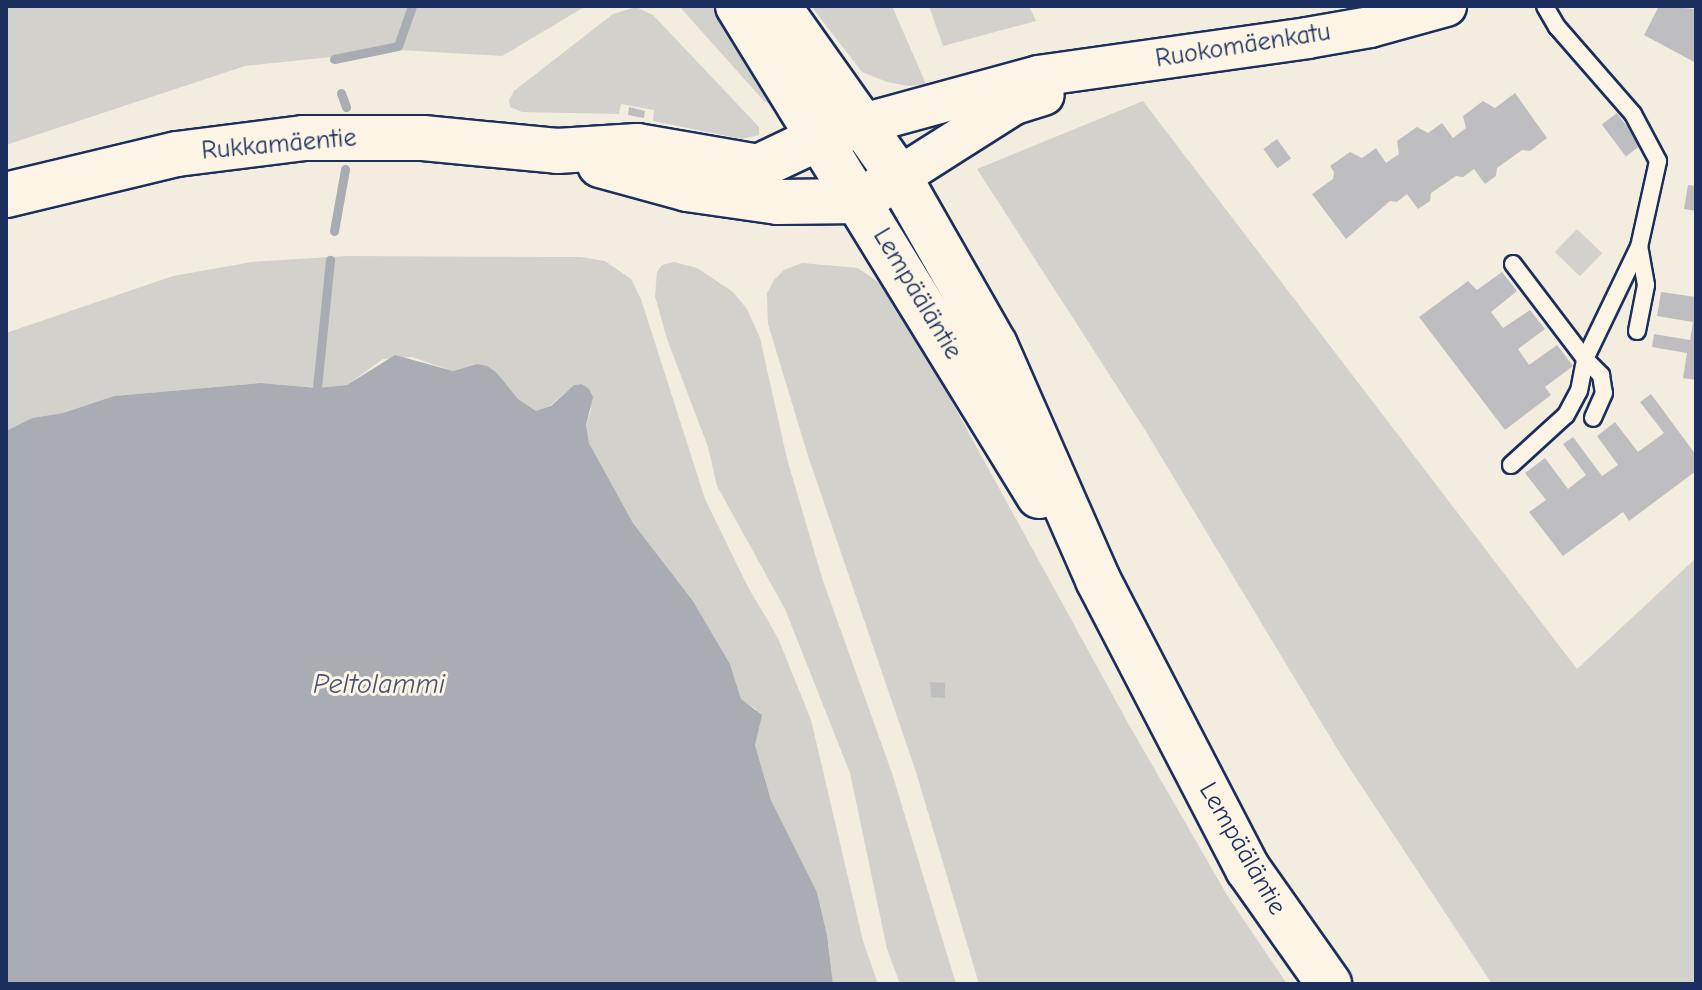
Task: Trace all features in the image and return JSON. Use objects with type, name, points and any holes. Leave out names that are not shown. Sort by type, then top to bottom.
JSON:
[{"type":"main road","name":"Lempääläntie","points":[[738,6],[860,201],[1017,464],[1098,580]]},
{"type":"main road","name":"Lempääläntie","points":[[778,6],[899,177],[995,345],[1098,580],[1248,869],[1329,984]]},
{"type":"main road","name":"Rukkamäentie","points":[[6,195],[177,154],[303,138],[423,138],[557,151],[637,146],[758,167],[819,138],[863,124]]},
{"type":"main road","name":"Rukkamäentie","points":[[557,151],[633,176],[733,197],[778,202],[860,201]]},
{"type":"main road","name":"Ruokomäenkatu","points":[[860,201],[899,177]]},
{"type":"street","name":"Ruokomäenkatu","points":[[863,124],[1038,76],[1086,72],[1370,27],[1446,6]]},
{"type":"street","name":"Ruokomäenkatu","points":[[899,177],[1014,104],[1052,93],[1086,72]]},
{"type":"lane","points":[[1511,465],[1566,415],[1579,391],[1585,359],[1639,247],[1658,161],[1633,114],[1557,27],[1545,6]]},
{"type":"lane","points":[[1637,331],[1646,285],[1639,247]]},
{"type":"lane","points":[[1513,264],[1585,359],[1601,375],[1604,393],[1593,418]]},
{"type":"shaded area","points":[[6,6],[586,6],[502,56],[399,50],[245,66],[6,145]]},
{"type":"shaded area","points":[[679,6],[720,6],[778,110],[763,100]]},
{"type":"shaded area","points":[[811,6],[892,6],[926,84],[909,86],[887,82],[862,72]]},
{"type":"shaded area","points":[[929,6],[1029,6],[1036,21],[943,46]]},
{"type":"shaded area","points":[[636,7],[653,15],[759,127],[759,135],[742,139],[653,121],[654,110],[621,104],[619,114],[522,112],[510,107],[509,100],[514,91],[613,14]]},
{"type":"shaded area","points":[[1143,101],[1577,669],[1696,558],[1696,984],[1492,984],[1341,755],[1145,430],[977,169]]},
{"type":"shaded area","points":[[1577,229],[1602,253],[1580,276],[1555,252]]},
{"type":"shaded area","points":[[346,256],[581,257],[605,261],[631,279],[641,299],[705,499],[748,587],[778,638],[811,720],[863,941],[878,984],[833,984],[827,935],[817,892],[771,800],[755,745],[756,709],[741,700],[730,664],[693,601],[633,523],[589,443],[586,425],[591,409],[589,389],[582,384],[574,385],[543,412],[535,411],[518,399],[497,373],[477,364],[453,371],[412,357],[383,359],[347,385],[317,388],[261,383],[114,396],[63,413],[32,418],[6,431],[6,333],[173,276],[252,262]]},
{"type":"shaded area","points":[[674,262],[697,268],[733,292],[747,309],[760,338],[787,459],[823,581],[892,773],[956,984],[900,984],[887,949],[850,773],[785,609],[717,486],[708,447],[667,339],[655,296],[657,272],[662,265]]},
{"type":"shaded area","points":[[802,263],[858,268],[885,287],[1227,895],[1287,984],[979,984],[916,772],[808,456],[768,324],[767,293],[774,280],[784,270]]},
{"type":"water","name":"Peltolammi","points":[[395,355],[453,371],[477,364],[487,366],[497,373],[518,399],[536,411],[551,406],[574,385],[582,384],[589,389],[593,397],[586,425],[589,443],[633,523],[693,601],[730,664],[741,699],[762,715],[755,745],[771,800],[817,892],[827,935],[833,984],[6,984],[6,431],[32,418],[63,413],[114,396],[261,383],[317,388],[347,385]]},
{"type":"building","points":[[1659,6],[1696,9],[1696,63],[1644,35]]},
{"type":"building","points":[[1515,93],[1547,138],[1530,151],[1522,150],[1497,168],[1496,176],[1485,184],[1474,169],[1463,177],[1456,176],[1431,193],[1430,201],[1418,209],[1407,194],[1397,202],[1390,201],[1346,239],[1312,194],[1333,179],[1334,172],[1330,166],[1350,152],[1362,158],[1376,148],[1386,163],[1399,154],[1397,141],[1417,127],[1428,133],[1442,123],[1453,138],[1466,128],[1463,116],[1483,101],[1495,108]]},
{"type":"building","points":[[629,107],[645,111],[644,118],[628,115]]},
{"type":"building","points":[[1617,113],[1641,145],[1626,156],[1602,124]]},
{"type":"building","points":[[1277,139],[1291,158],[1277,168],[1263,149]]},
{"type":"building","points":[[1688,185],[1696,186],[1696,211],[1684,209]]},
{"type":"building","points":[[1502,272],[1517,291],[1491,312],[1503,328],[1530,310],[1545,329],[1518,349],[1529,365],[1557,345],[1573,366],[1545,387],[1551,395],[1505,430],[1419,317],[1468,281],[1477,290]]},
{"type":"building","points":[[1661,292],[1696,297],[1696,380],[1683,378],[1687,353],[1652,347],[1654,334],[1690,340],[1693,322],[1657,316]]},
{"type":"building","points":[[1651,394],[1696,455],[1696,471],[1629,521],[1623,512],[1563,556],[1529,512],[1546,500],[1525,473],[1545,458],[1568,489],[1586,475],[1563,444],[1573,437],[1602,476],[1618,465],[1597,436],[1615,422],[1638,452],[1664,433],[1640,402]]},
{"type":"building","points":[[930,682],[945,683],[945,698],[931,697]]},
{"type":"waterway","points":[[334,59],[398,46],[412,6]]},
{"type":"waterway","points":[[341,93],[346,107]]},
{"type":"waterway","points":[[334,231],[345,169]]},
{"type":"waterway","points":[[317,388],[330,260]]}]
